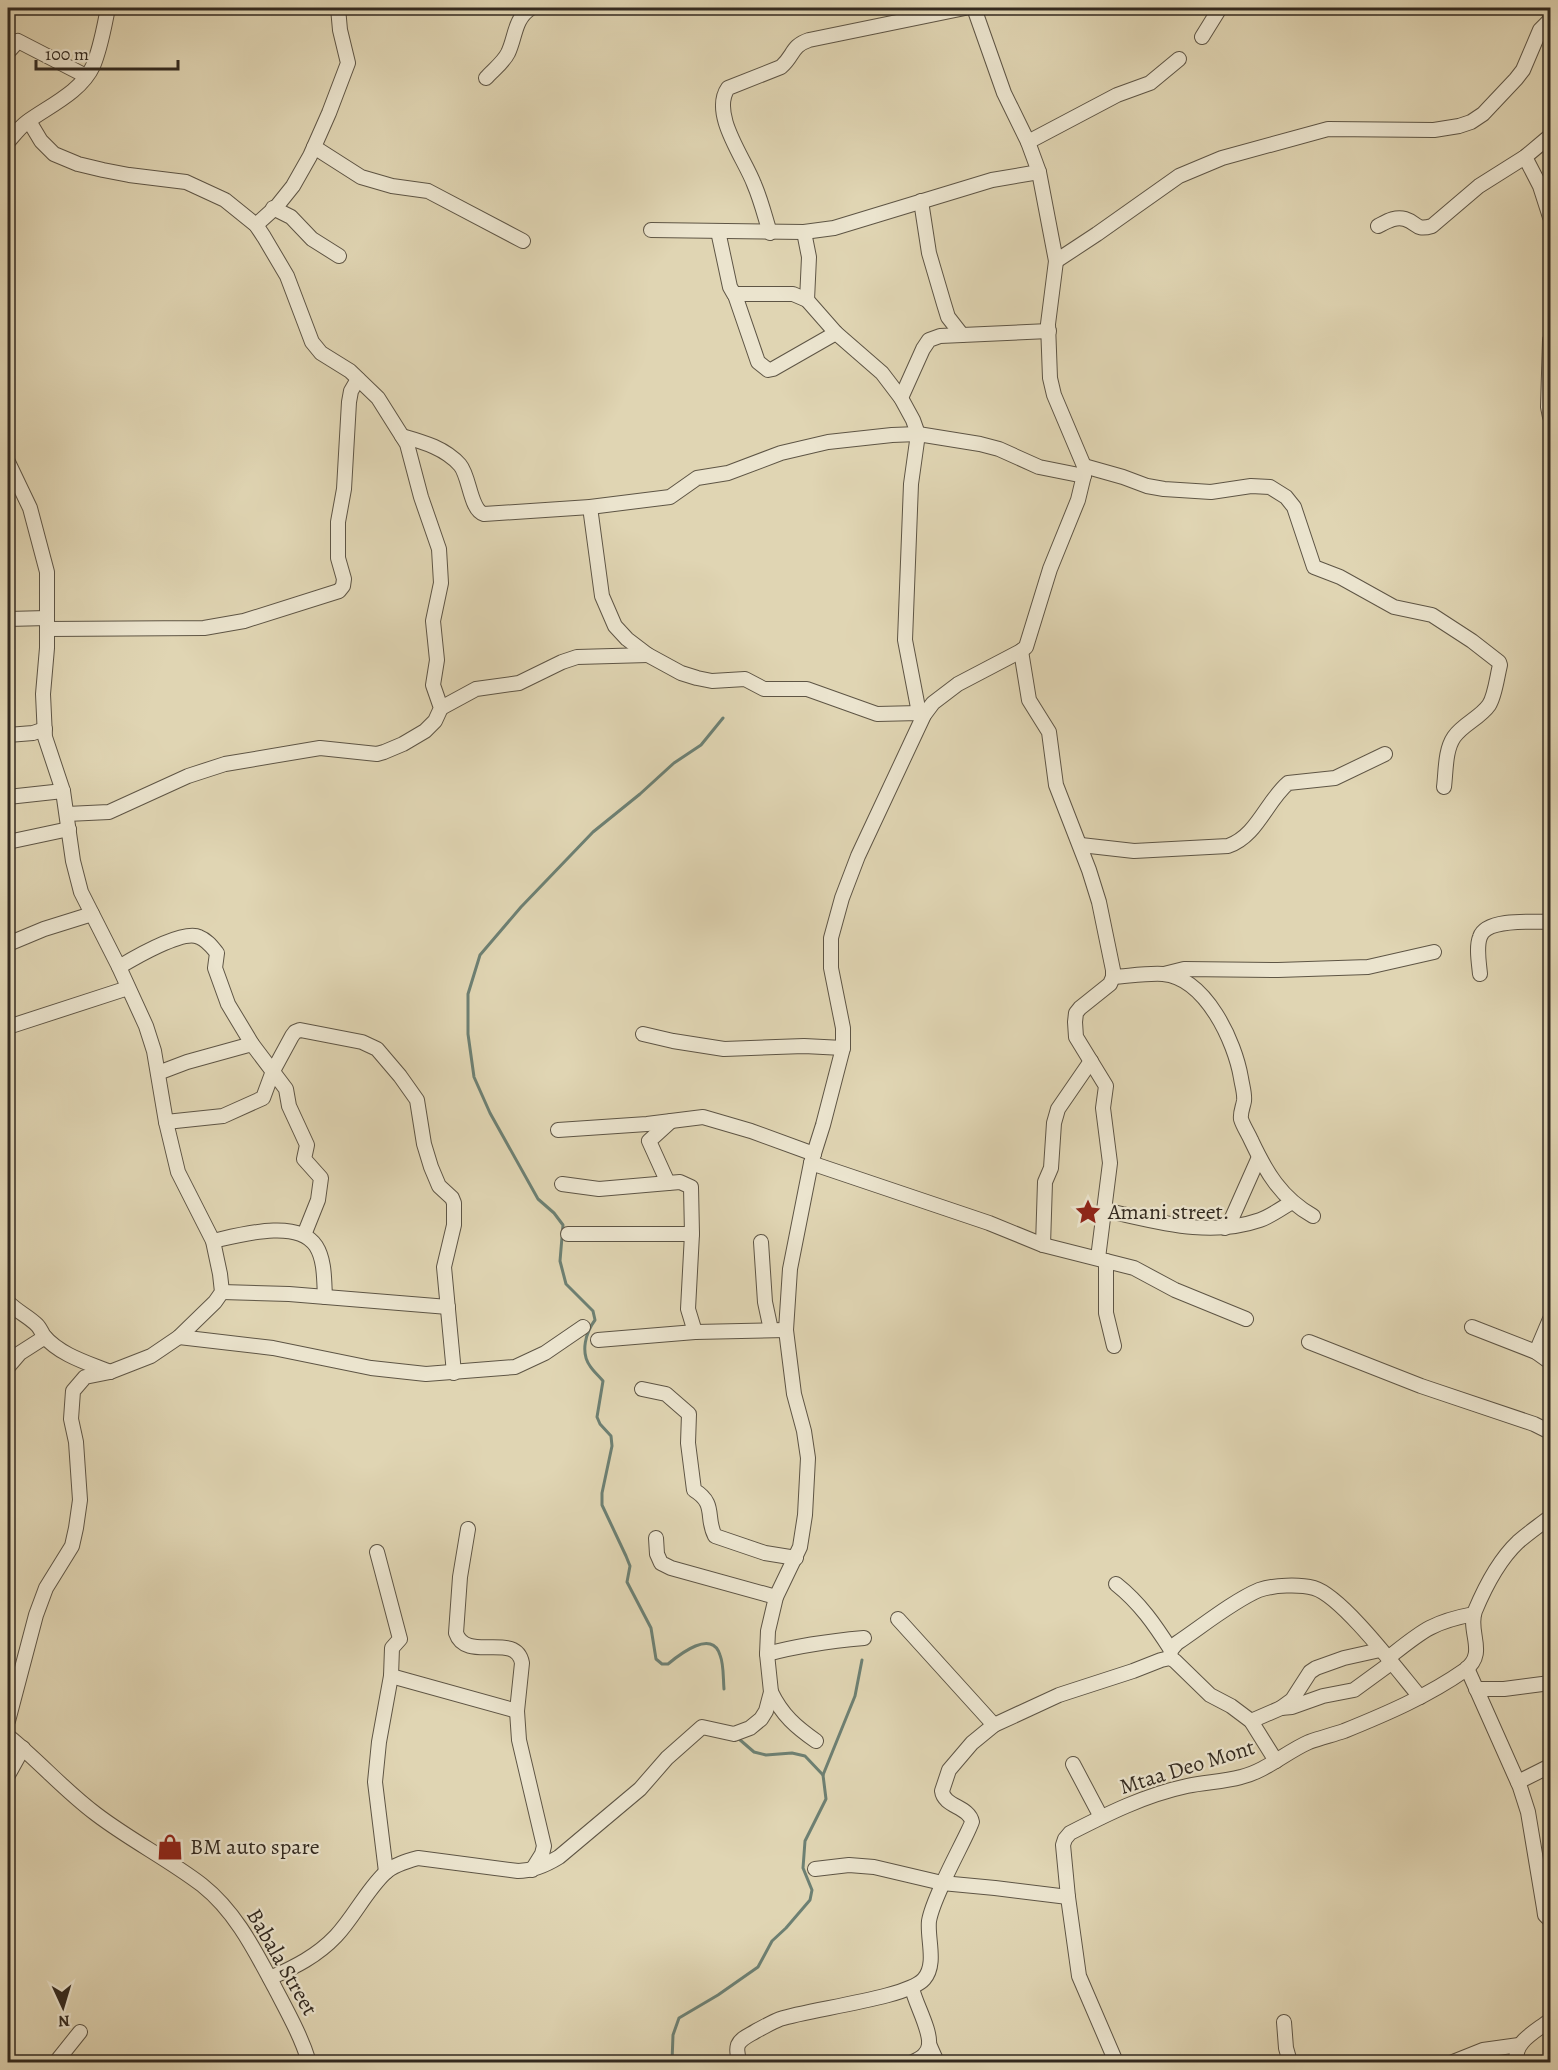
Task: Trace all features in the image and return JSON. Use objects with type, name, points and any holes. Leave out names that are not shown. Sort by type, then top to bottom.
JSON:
[{"type":"street","points":[[8,142],[28,121],[80,84],[86,76],[93,65],[103,37],[108,8]]},
{"type":"street","points":[[256,225],[292,186],[330,113],[348,63],[340,30],[338,8]]},
{"type":"street","points":[[486,78],[507,56],[517,22],[521,15],[531,8]]},
{"type":"street","points":[[770,233],[755,186],[728,130],[723,107],[728,88],[781,66],[788,61],[798,44],[809,40],[965,8]]},
{"type":"street","points":[[816,1741],[791,1722],[777,1705],[771,1692],[767,1654],[768,1631],[776,1597],[800,1547],[805,1515],[808,1458],[804,1431],[794,1394],[786,1330],[790,1269],[813,1159],[843,1048],[843,1028],[831,968],[831,938],[842,898],[858,855],[921,714],[958,684],[1021,651],[1029,641],[1050,569],[1078,500],[1084,471],[1050,378],[1048,330],[1056,261],[1039,172],[1028,142],[1004,93],[974,8]]},
{"type":"street","points":[[1202,37],[1220,8]]},
{"type":"street","points":[[1056,261],[1179,176],[1222,158],[1328,129],[1434,130],[1471,122],[1484,114],[1516,79],[1523,70],[1540,30],[1551,20]]},
{"type":"street","points":[[8,52],[13,37],[86,76]]},
{"type":"street","points":[[1028,142],[1117,95],[1150,83],[1179,59]]},
{"type":"street","points":[[28,121],[41,141],[54,154],[78,164],[129,175],[186,182],[225,200],[256,225],[275,254],[312,342],[321,352],[342,365],[378,398],[402,436],[412,458],[421,497],[439,549],[441,583],[433,621],[437,660],[433,685],[441,708]]},
{"type":"street","points":[[1378,226],[1392,219],[1406,219],[1423,229],[1432,226],[1479,186],[1524,157],[1551,136]]},
{"type":"street","points":[[314,147],[361,177],[392,186],[428,191],[523,241]]},
{"type":"street","points":[[1524,157],[1540,186],[1551,217]]},
{"type":"street","points":[[651,230],[770,233],[834,228],[992,180],[1039,172]]},
{"type":"street","points":[[921,201],[929,253],[944,304],[948,317],[962,335]]},
{"type":"street","points":[[273,208],[291,218],[312,238],[339,255]]},
{"type":"street","points":[[718,231],[731,291],[735,295],[758,362],[768,370],[773,369],[836,333]]},
{"type":"street","points":[[804,232],[809,257],[807,300]]},
{"type":"street","points":[[735,295],[793,294],[807,300],[836,333],[882,373],[901,398],[918,434],[911,484],[905,640],[921,714]]},
{"type":"street","points":[[901,398],[929,340],[940,336],[1048,330]]},
{"type":"street","points":[[1551,340],[1548,407],[1551,417]]},
{"type":"street","points":[[8,619],[47,623],[204,628],[244,621],[339,591],[344,579],[338,558],[338,522],[344,489],[349,402],[351,391],[358,379]]},
{"type":"street","points":[[402,436],[440,450],[460,466],[466,475],[479,513],[489,515],[590,507],[670,497],[697,478],[728,473],[781,453],[857,438],[918,434],[999,449],[1039,467],[1124,477],[1147,486],[1164,489],[1211,492],[1251,486],[1270,487],[1286,497],[1294,507],[1314,567],[1340,577],[1394,607],[1432,615],[1472,642],[1500,665],[1494,684],[1494,696],[1488,707],[1454,737],[1447,758],[1444,787]]},
{"type":"street","points":[[8,462],[30,508],[47,572],[43,694],[45,737],[63,791],[73,861],[81,892],[119,967],[152,1043],[166,1122],[178,1172],[213,1241],[222,1292],[215,1302],[179,1337],[151,1356],[110,1372],[85,1377],[73,1391],[71,1419],[76,1442],[80,1500],[76,1528],[72,1546],[46,1587],[39,1606],[8,1721]]},
{"type":"street","points":[[590,507],[602,596],[615,626],[627,639],[648,655],[681,673],[697,678],[712,681],[745,680],[764,689],[807,689],[877,714],[921,714]]},
{"type":"street","points":[[1021,651],[1029,700],[1049,732],[1056,785],[1081,845],[1099,902],[1111,952],[1113,977],[1110,984],[1076,1013],[1076,1037],[1106,1086],[1103,1108],[1110,1163],[1104,1210],[1102,1259],[1106,1313],[1114,1346]]},
{"type":"street","points":[[67,814],[109,812],[188,776],[225,764],[320,748],[376,754],[384,752],[425,731],[435,721],[441,708],[476,689],[519,683],[577,657],[648,655]]},
{"type":"street","points":[[8,735],[45,729]]},
{"type":"street","points":[[1081,845],[1134,851],[1228,846],[1240,842],[1249,833],[1287,783],[1335,778],[1385,754]]},
{"type":"street","points":[[8,797],[63,791]]},
{"type":"street","points":[[8,842],[69,829]]},
{"type":"street","points":[[8,944],[44,929],[92,914]]},
{"type":"street","points":[[1480,974],[1479,939],[1483,930],[1495,925],[1551,922]]},
{"type":"street","points":[[119,967],[159,946],[186,936],[198,936],[217,953],[215,968],[228,1004],[252,1044],[286,1089],[289,1106],[307,1145],[304,1159],[321,1178],[318,1200],[304,1235]]},
{"type":"street","points":[[1113,977],[1164,974],[1184,969],[1278,970],[1368,967],[1434,952]]},
{"type":"street","points":[[1164,974],[1186,983],[1209,1002],[1238,1062],[1244,1098],[1240,1117],[1259,1157],[1270,1179],[1292,1202],[1313,1216]]},
{"type":"street","points":[[8,1027],[128,988]]},
{"type":"street","points":[[166,1122],[223,1116],[263,1098],[273,1071],[292,1036],[300,1030],[362,1042],[377,1049],[417,1100],[424,1144],[439,1186],[452,1198],[454,1203],[454,1225],[444,1267],[454,1373]]},
{"type":"street","points":[[643,1034],[724,1049],[804,1046],[843,1048]]},
{"type":"street","points":[[158,1073],[187,1062],[252,1044]]},
{"type":"street","points":[[1043,1245],[1046,1182],[1051,1168],[1054,1123],[1058,1109],[1090,1061]]},
{"type":"street","points":[[558,1130],[697,1117],[714,1119],[813,1159],[1043,1245],[1134,1268],[1175,1290],[1246,1318]]},
{"type":"street","points":[[668,1183],[650,1141],[672,1121]]},
{"type":"street","points":[[1225,1228],[1231,1220],[1259,1157]]},
{"type":"street","points":[[562,1184],[599,1189],[680,1182],[691,1187],[692,1234],[688,1309],[695,1332]]},
{"type":"street","points":[[1104,1210],[1196,1228],[1225,1228],[1261,1219],[1292,1202]]},
{"type":"street","points":[[213,1241],[272,1231],[298,1232],[318,1248],[323,1267],[325,1297]]},
{"type":"street","points":[[568,1234],[692,1234]]},
{"type":"street","points":[[761,1242],[765,1302],[771,1330]]},
{"type":"street","points":[[222,1292],[325,1297],[448,1307]]},
{"type":"street","points":[[8,1302],[37,1325],[45,1337],[74,1357],[110,1372]]},
{"type":"street","points":[[1536,1352],[1551,1319]]},
{"type":"street","points":[[179,1337],[273,1348],[399,1372],[454,1373],[515,1367],[545,1353],[583,1327]]},
{"type":"street","points":[[1472,1327],[1536,1352],[1551,1362]]},
{"type":"street","points":[[598,1340],[695,1332],[786,1330]]},
{"type":"street","points":[[8,1367],[20,1353],[45,1337]]},
{"type":"street","points":[[1309,1342],[1421,1386],[1551,1432]]},
{"type":"street","points":[[642,1389],[666,1394],[688,1414],[692,1481],[694,1490],[704,1496],[711,1508],[711,1530],[715,1536],[765,1553],[796,1558]]},
{"type":"street","points":[[1551,1517],[1517,1543],[1495,1572],[1474,1614],[1476,1652],[1474,1660],[1467,1668],[1518,1782],[1544,1874],[1545,1915],[1551,1920]]},
{"type":"street","points":[[468,1529],[460,1577],[456,1633],[459,1641],[465,1645],[500,1647],[516,1651],[521,1656],[517,1711],[519,1740],[544,1846],[532,1870]]},
{"type":"street","points":[[656,1538],[657,1554],[661,1563],[671,1568],[776,1597]]},
{"type":"street","points":[[376,1552],[400,1639],[392,1648],[391,1676],[379,1742],[375,1782],[386,1872]]},
{"type":"street","points":[[1116,1584],[1131,1596],[1151,1618],[1175,1661],[1210,1695],[1231,1706],[1251,1721],[1276,1761]]},
{"type":"street","points":[[740,2062],[737,2054],[739,2043],[779,2019],[825,2007],[872,1999],[912,1988],[924,1980],[930,1961],[929,1921],[942,1883],[957,1850],[972,1827],[967,1812],[946,1800],[942,1791],[950,1770],[972,1743],[994,1725],[1059,1695],[1161,1660],[1170,1654],[1177,1643],[1245,1597],[1260,1590],[1276,1587],[1315,1588],[1340,1605],[1420,1697]]},
{"type":"street","points":[[1281,1708],[1353,1690],[1386,1657],[1434,1624],[1474,1614]]},
{"type":"street","points":[[898,1619],[994,1725]]},
{"type":"street","points":[[767,1654],[813,1643],[864,1638]]},
{"type":"street","points":[[1251,1721],[1281,1708],[1292,1700],[1310,1672],[1316,1668],[1344,1658],[1386,1657]]},
{"type":"street","name":"Mtaa Deo Mont","points":[[1116,2062],[1079,1976],[1068,1897],[1064,1845],[1070,1833],[1140,1800],[1186,1786],[1240,1778],[1256,1773],[1308,1742],[1342,1732],[1420,1697],[1467,1668]]},
{"type":"street","points":[[391,1676],[517,1711]]},
{"type":"street","points":[[1476,1689],[1504,1689],[1551,1683]]},
{"type":"street","points":[[270,1978],[295,1967],[323,1948],[348,1921],[386,1872],[408,1861],[418,1858],[499,1870],[532,1870],[559,1857],[640,1789],[667,1758],[702,1727],[734,1734],[750,1728],[761,1719],[766,1711],[771,1692]]},
{"type":"street","name":"Babala Street","points":[[8,1736],[93,1812],[203,1886],[229,1911],[245,1933],[270,1978],[302,2039],[309,2062]]},
{"type":"street","points":[[8,1775],[23,1748]]},
{"type":"street","points":[[1073,1764],[1101,1817]]},
{"type":"street","points":[[1518,1782],[1551,1766]]},
{"type":"street","points":[[815,1869],[849,1865],[874,1867],[942,1883],[1068,1897]]},
{"type":"street","points":[[912,1988],[928,2034],[929,2044],[938,2062]]},
{"type":"street","points":[[1453,2062],[1483,2050],[1519,2045],[1551,2020]]},
{"type":"street","points":[[1284,2022],[1286,2048],[1290,2062]]},
{"type":"street","points":[[56,2062],[80,2032]]},
{"type":"street","points":[[913,2062],[925,2054],[929,2044]]},
{"type":"street","points":[[1517,2062],[1516,2055],[1519,2045]]},
{"type":"waterway","points":[[723,718],[701,745],[674,763],[593,832],[521,907],[480,955],[468,994],[468,1034],[474,1077],[490,1113],[538,1199],[554,1213],[563,1225],[560,1261],[566,1284],[593,1311],[595,1320],[587,1336],[585,1355],[591,1368],[603,1381],[597,1417],[611,1436],[612,1446],[602,1493],[602,1505],[630,1566],[627,1582],[651,1628],[656,1659],[662,1664],[668,1664],[696,1646],[710,1644],[720,1655],[724,1689]]},
{"type":"waterway","points":[[672,2062],[673,2035],[679,2018],[718,1995],[758,1967],[772,1941],[810,1900],[812,1890],[803,1868],[805,1841],[826,1799],[823,1775],[855,1696],[862,1660]]},
{"type":"waterway","points":[[739,1739],[754,1752],[766,1755],[792,1753],[805,1756],[823,1775]]},
{"type":"place","name":"Amani street.","points":[[1088,1212]]},
{"type":"place","name":"BM auto spare","points":[[170,1847]]}]
